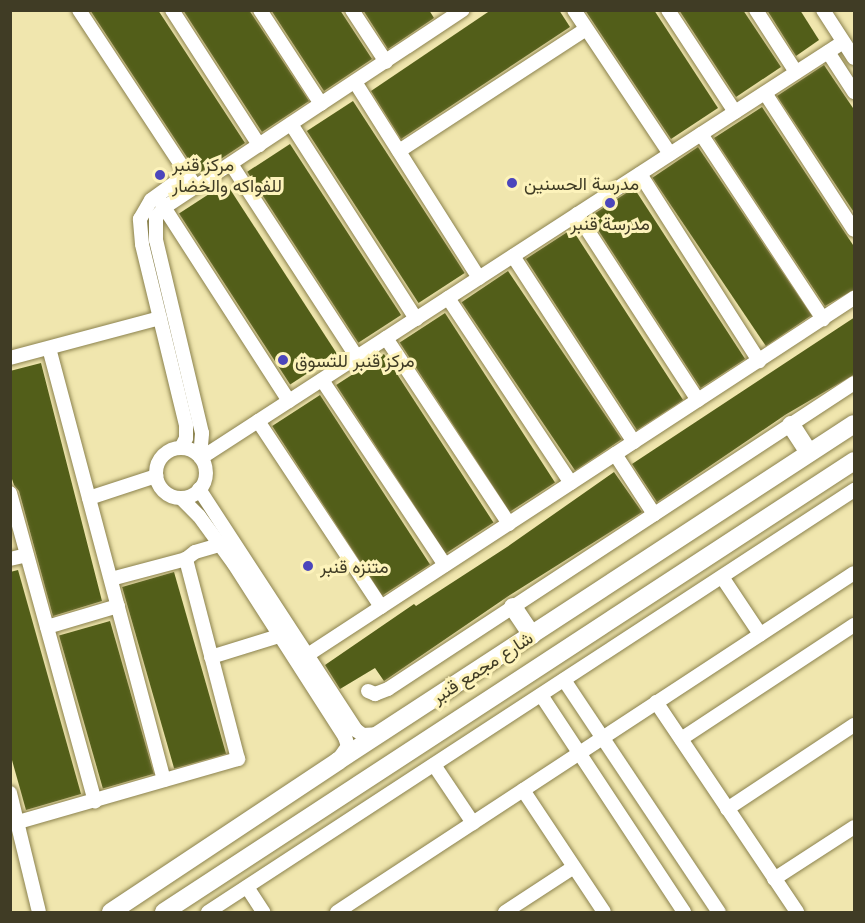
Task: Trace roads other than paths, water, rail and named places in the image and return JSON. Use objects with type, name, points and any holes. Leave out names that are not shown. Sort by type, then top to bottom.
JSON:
[{"type":"main road","name":"شارع مجمع قنبر","points":[[111,912],[855,424]]},
{"type":"main road","points":[[791,425],[809,453]]},
{"type":"main road","name":"شارع مجمع قنبر","points":[[164,912],[855,461]]},
{"type":"main road","points":[[655,555],[673,579]]},
{"type":"main road","points":[[513,607],[532,635]]},
{"type":"street","points":[[79,10],[195,187]]},
{"type":"street","points":[[172,10],[259,145]]},
{"type":"street","points":[[261,10],[321,104]]},
{"type":"street","points":[[352,10],[386,62]]},
{"type":"street","points":[[180,498],[194,494],[200,489],[205,477],[200,457],[202,433],[142,212],[161,201],[195,187],[386,62],[445,15],[463,10]]},
{"type":"street","points":[[574,10],[670,154]]},
{"type":"street","points":[[668,10],[735,112]]},
{"type":"street","points":[[756,10],[796,72]]},
{"type":"street","points":[[823,10],[851,51]]},
{"type":"street","points":[[399,151],[586,29]]},
{"type":"street","points":[[200,457],[828,52],[851,51]]},
{"type":"street","points":[[828,52],[855,92]]},
{"type":"street","points":[[355,82],[479,278]]},
{"type":"street","points":[[765,93],[855,230]]},
{"type":"street","points":[[291,124],[416,319]]},
{"type":"street","points":[[701,134],[823,319]]},
{"type":"street","points":[[231,164],[357,357]]},
{"type":"street","points":[[161,201],[187,174]]},
{"type":"street","points":[[640,174],[759,361]]},
{"type":"street","points":[[161,201],[289,401]]},
{"type":"street","points":[[577,214],[698,400]]},
{"type":"street","points":[[149,242],[160,318],[186,425],[186,438],[181,448]]},
{"type":"street","points":[[513,256],[634,442]]},
{"type":"street","points":[[448,298],[571,483]]},
{"type":"street","points":[[306,656],[855,298]]},
{"type":"street","points":[[10,358],[160,318]]},
{"type":"street","points":[[386,338],[509,524]]},
{"type":"street","points":[[49,348],[164,780]]},
{"type":"street","points":[[322,380],[446,565]]},
{"type":"street","points":[[368,691],[375,694],[388,689],[855,383]]},
{"type":"street","points":[[258,421],[381,607]]},
{"type":"street","points":[[200,457],[195,452],[181,448],[162,456],[156,476],[167,494],[180,498],[199,516],[306,656],[356,730],[363,735],[380,734]]},
{"type":"street","points":[[615,454],[654,514]]},
{"type":"street","points":[[89,498],[156,476]]},
{"type":"street","points":[[200,489],[262,598],[279,636],[345,737],[348,746],[338,761]]},
{"type":"street","points":[[208,912],[855,490]]},
{"type":"street","points":[[10,494],[94,801]]},
{"type":"street","points":[[111,579],[186,559],[195,552],[220,545]]},
{"type":"street","points":[[10,559],[27,555]]},
{"type":"street","points":[[18,822],[238,759],[186,559]]},
{"type":"street","points":[[337,912],[855,573]]},
{"type":"street","points":[[722,577],[760,634]]},
{"type":"street","points":[[47,627],[118,606]]},
{"type":"street","points":[[681,738],[855,625]]},
{"type":"street","points":[[212,657],[279,636]]},
{"type":"street","points":[[564,680],[719,912]]},
{"type":"street","points":[[541,695],[684,912]]},
{"type":"street","points":[[656,702],[797,912]]},
{"type":"street","points":[[728,808],[855,725]]},
{"type":"street","points":[[435,765],[473,823]]},
{"type":"street","points":[[523,790],[604,912]]},
{"type":"street","points":[[10,793],[39,912]]},
{"type":"street","points":[[774,879],[855,827]]},
{"type":"street","points":[[505,912],[574,867]]},
{"type":"street","points":[[247,887],[263,912]]},
{"type":"place","name":"مركز قنبر للفواكه والخضار","points":[[160,175]]},
{"type":"place","name":"مدرسة الحسنين","points":[[512,183]]},
{"type":"place","name":"مدرسة قنبر","points":[[610,203]]},
{"type":"place","name":"مركز قنبر للتسوق","points":[[283,360]]},
{"type":"place","name":"متنزه قنبر","points":[[308,566]]}]
